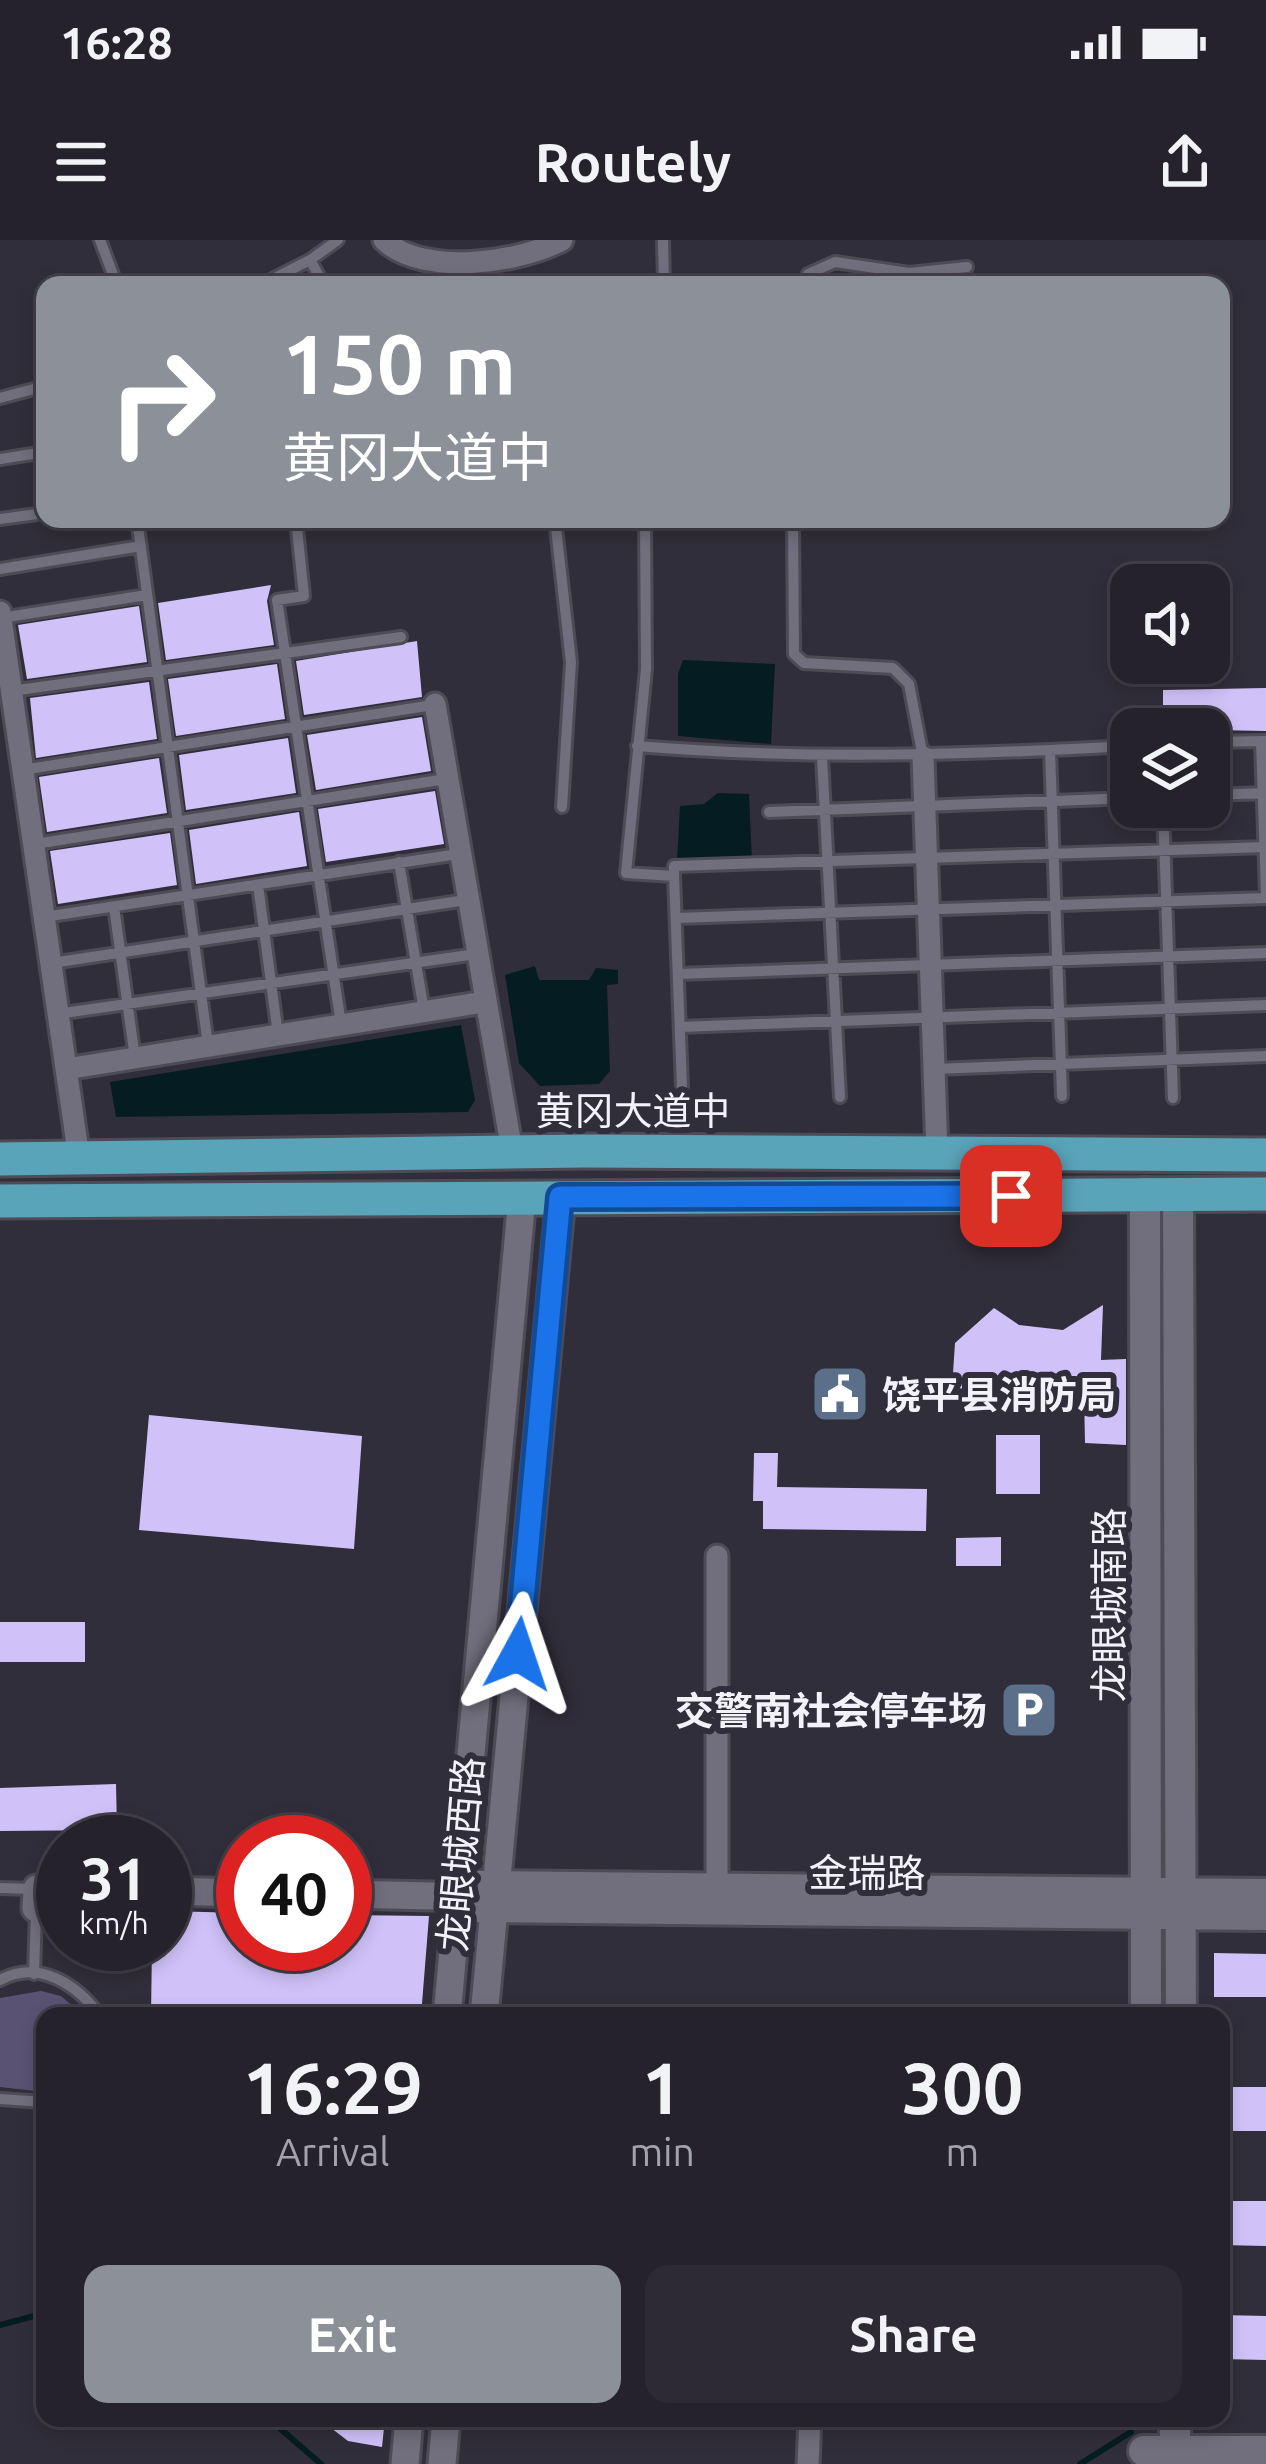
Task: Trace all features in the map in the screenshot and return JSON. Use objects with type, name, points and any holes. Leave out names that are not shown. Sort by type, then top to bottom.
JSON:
[{"type":"main road","name":"黄冈大道中","points":[[0,1159],[517,1152],[1266,1155]]},
{"type":"main road","points":[[517,1152],[522,1197]]},
{"type":"main road","points":[[882,1153],[883,1196]]},
{"type":"main road","points":[[79,1158],[79,1200]]},
{"type":"main road","name":"龙眼城南路","points":[[1146,2007],[1161,1194]]},
{"type":"main road","name":"龙眼城南路","points":[[1161,1194],[1183,1903],[1181,2007]]},
{"type":"main road","points":[[0,1201],[1266,1194]]},
{"type":"main road","name":"金瑞路","points":[[479,1897],[479,1886],[717,1899],[1183,1903],[1266,1894]]},
{"type":"main road","name":"金瑞路","points":[[1183,1903],[1266,1915]]},
{"type":"main road","points":[[1174,2464],[1175,2427]]},
{"type":"main road","points":[[1144,2457],[1266,2451]]},
{"type":"street","points":[[384,240],[434,261],[515,257],[562,240]]},
{"type":"street","points":[[0,615],[11,692],[9,746],[22,770],[79,1158]]},
{"type":"street","points":[[435,704],[484,1002],[517,1152]]},
{"type":"street","points":[[923,757],[938,1153]]},
{"type":"street","points":[[66,1069],[484,1002]]},
{"type":"street","name":"龙眼城西路","points":[[447,2007],[522,1197]]},
{"type":"street","name":"龙眼城西路","points":[[485,2007],[560,1197]]},
{"type":"street","points":[[717,1556],[717,1899]]},
{"type":"street","name":"金瑞路","points":[[372,1895],[479,1897]]},
{"type":"street","points":[[405,2464],[409,2427]]},
{"type":"street","points":[[442,2464],[445,2427]]},
{"type":"street","points":[[808,2464],[810,2427]]},
{"type":"lane","points":[[100,240],[114,276]]},
{"type":"lane","points":[[279,276],[338,240]]},
{"type":"lane","points":[[663,240],[664,276]]},
{"type":"lane","points":[[310,260],[319,276]]},
{"type":"lane","points":[[808,276],[835,262],[908,273],[967,267]]},
{"type":"lane","points":[[0,398],[36,388]]},
{"type":"lane","points":[[0,459],[36,453]]},
{"type":"lane","points":[[0,519],[36,514]]},
{"type":"lane","points":[[138,528],[208,1045]]},
{"type":"lane","points":[[297,528],[304,596],[277,600],[340,1024]]},
{"type":"lane","points":[[556,528],[571,662],[562,807]]},
{"type":"lane","points":[[645,528],[646,669],[626,873],[674,876]]},
{"type":"lane","points":[[793,528],[794,654],[804,663],[893,668],[909,684],[923,757]]},
{"type":"lane","points":[[0,569],[141,546]]},
{"type":"lane","points":[[0,615],[147,595]]},
{"type":"lane","points":[[11,692],[401,637]]},
{"type":"lane","points":[[22,770],[435,704]]},
{"type":"lane","points":[[676,918],[1266,896],[1263,741],[1230,742]]},
{"type":"lane","points":[[637,746],[822,757],[1110,747]]},
{"type":"lane","points":[[1049,750],[1061,1096]]},
{"type":"lane","points":[[822,757],[840,1096]]},
{"type":"lane","points":[[32,845],[446,779]]},
{"type":"lane","points":[[1230,794],[1264,793]]},
{"type":"lane","points":[[769,812],[1110,799]]},
{"type":"lane","points":[[1164,828],[1173,1098]]},
{"type":"lane","points":[[682,1087],[674,866],[1265,847]]},
{"type":"lane","points":[[41,917],[458,854]]},
{"type":"lane","points":[[399,862],[424,1011]]},
{"type":"lane","points":[[259,885],[278,1035]]},
{"type":"lane","points":[[48,963],[466,900]]},
{"type":"lane","points":[[114,907],[135,1059]]},
{"type":"lane","points":[[678,974],[1266,953]]},
{"type":"lane","points":[[57,1014],[476,955]]},
{"type":"lane","points":[[680,1028],[1266,1005]]},
{"type":"lane","points":[[934,1069],[1266,1056]]},
{"type":"lane","points":[[0,1888],[36,1894]]},
{"type":"lane","points":[[34,1974],[36,1960]]},
{"type":"lane","points":[[0,1980],[13,1973],[53,1975],[90,2007]]},
{"type":"lane","points":[[0,2098],[36,2101]]},
{"type":"shaded area","points":[[683,660],[775,664],[771,744],[678,736],[678,674]]},
{"type":"shaded area","points":[[718,793],[749,794],[752,861],[677,860],[680,806],[704,804]]},
{"type":"shaded area","points":[[535,966],[539,980],[589,980],[596,968],[618,970],[618,984],[607,985],[610,1071],[599,1084],[540,1086],[519,1063],[505,975]]},
{"type":"shaded area","points":[[461,1025],[475,1100],[468,1112],[116,1117],[110,1082]]},
{"type":"shaded area","points":[[41,1991],[61,1996],[74,2007],[36,2007],[36,2091],[0,2087],[0,1998]]},
{"type":"building","points":[[271,585],[267,601],[274,645],[166,660],[158,603]]},
{"type":"building","points":[[139,606],[147,662],[27,679],[18,625]]},
{"type":"building","points":[[417,641],[422,697],[304,715],[296,661]]},
{"type":"building","points":[[277,664],[285,719],[176,736],[168,679]]},
{"type":"building","points":[[149,682],[157,739],[36,758],[30,698]]},
{"type":"building","points":[[1266,688],[1266,731],[1230,730],[1230,708],[1163,708],[1163,690]]},
{"type":"building","points":[[422,717],[431,771],[316,790],[307,735]]},
{"type":"building","points":[[288,738],[296,793],[186,810],[179,755]]},
{"type":"building","points":[[159,758],[167,813],[47,832],[39,777]]},
{"type":"building","points":[[435,791],[444,844],[326,862],[318,809]]},
{"type":"building","points":[[299,812],[307,866],[196,884],[189,830]]},
{"type":"building","points":[[170,833],[177,885],[58,904],[50,851]]},
{"type":"building","points":[[1103,1305],[1101,1360],[1126,1359],[1126,1445],[1085,1443],[1084,1394],[952,1388],[955,1343],[994,1308],[1019,1325],[1063,1330]]},
{"type":"building","points":[[149,1415],[362,1436],[354,1549],[139,1530]]},
{"type":"building","points":[[996,1435],[1040,1435],[1040,1494],[996,1494]]},
{"type":"building","points":[[754,1453],[778,1453],[777,1487],[927,1489],[926,1531],[763,1529],[763,1501],[753,1501]]},
{"type":"building","points":[[1001,1537],[1001,1566],[956,1566],[956,1538]]},
{"type":"building","points":[[0,1622],[85,1622],[85,1662],[0,1662]]},
{"type":"building","points":[[116,1784],[117,1815],[36,1815],[36,1831],[0,1831],[0,1788]]},
{"type":"building","points":[[192,1912],[216,1912],[216,1971],[372,1971],[372,1915],[429,1916],[422,2007],[151,2007],[152,1971],[192,1971]]},
{"type":"building","points":[[1214,1953],[1266,1954],[1266,1997],[1214,1997]]},
{"type":"building","points":[[1230,2087],[1266,2087],[1266,2131],[1230,2131]]},
{"type":"building","points":[[1230,2201],[1266,2201],[1266,2246],[1230,2245]]},
{"type":"building","points":[[1230,2315],[1266,2316],[1266,2360],[1230,2359]]},
{"type":"building","points":[[330,2427],[384,2427],[382,2447],[348,2441]]},
{"type":"waterway","points":[[0,2325],[36,2315]]},
{"type":"waterway","points":[[278,2427],[321,2464]]},
{"type":"waterway","points":[[1080,2464],[1131,2432]]},
{"type":"place","name":"饶平县消防局","points":[[840,1394]]},
{"type":"place","name":"交警南社会停车场","points":[[1029,1710]]},
{"type":"route","points":[[518,1654],[560,1197],[1011,1196]]}]
